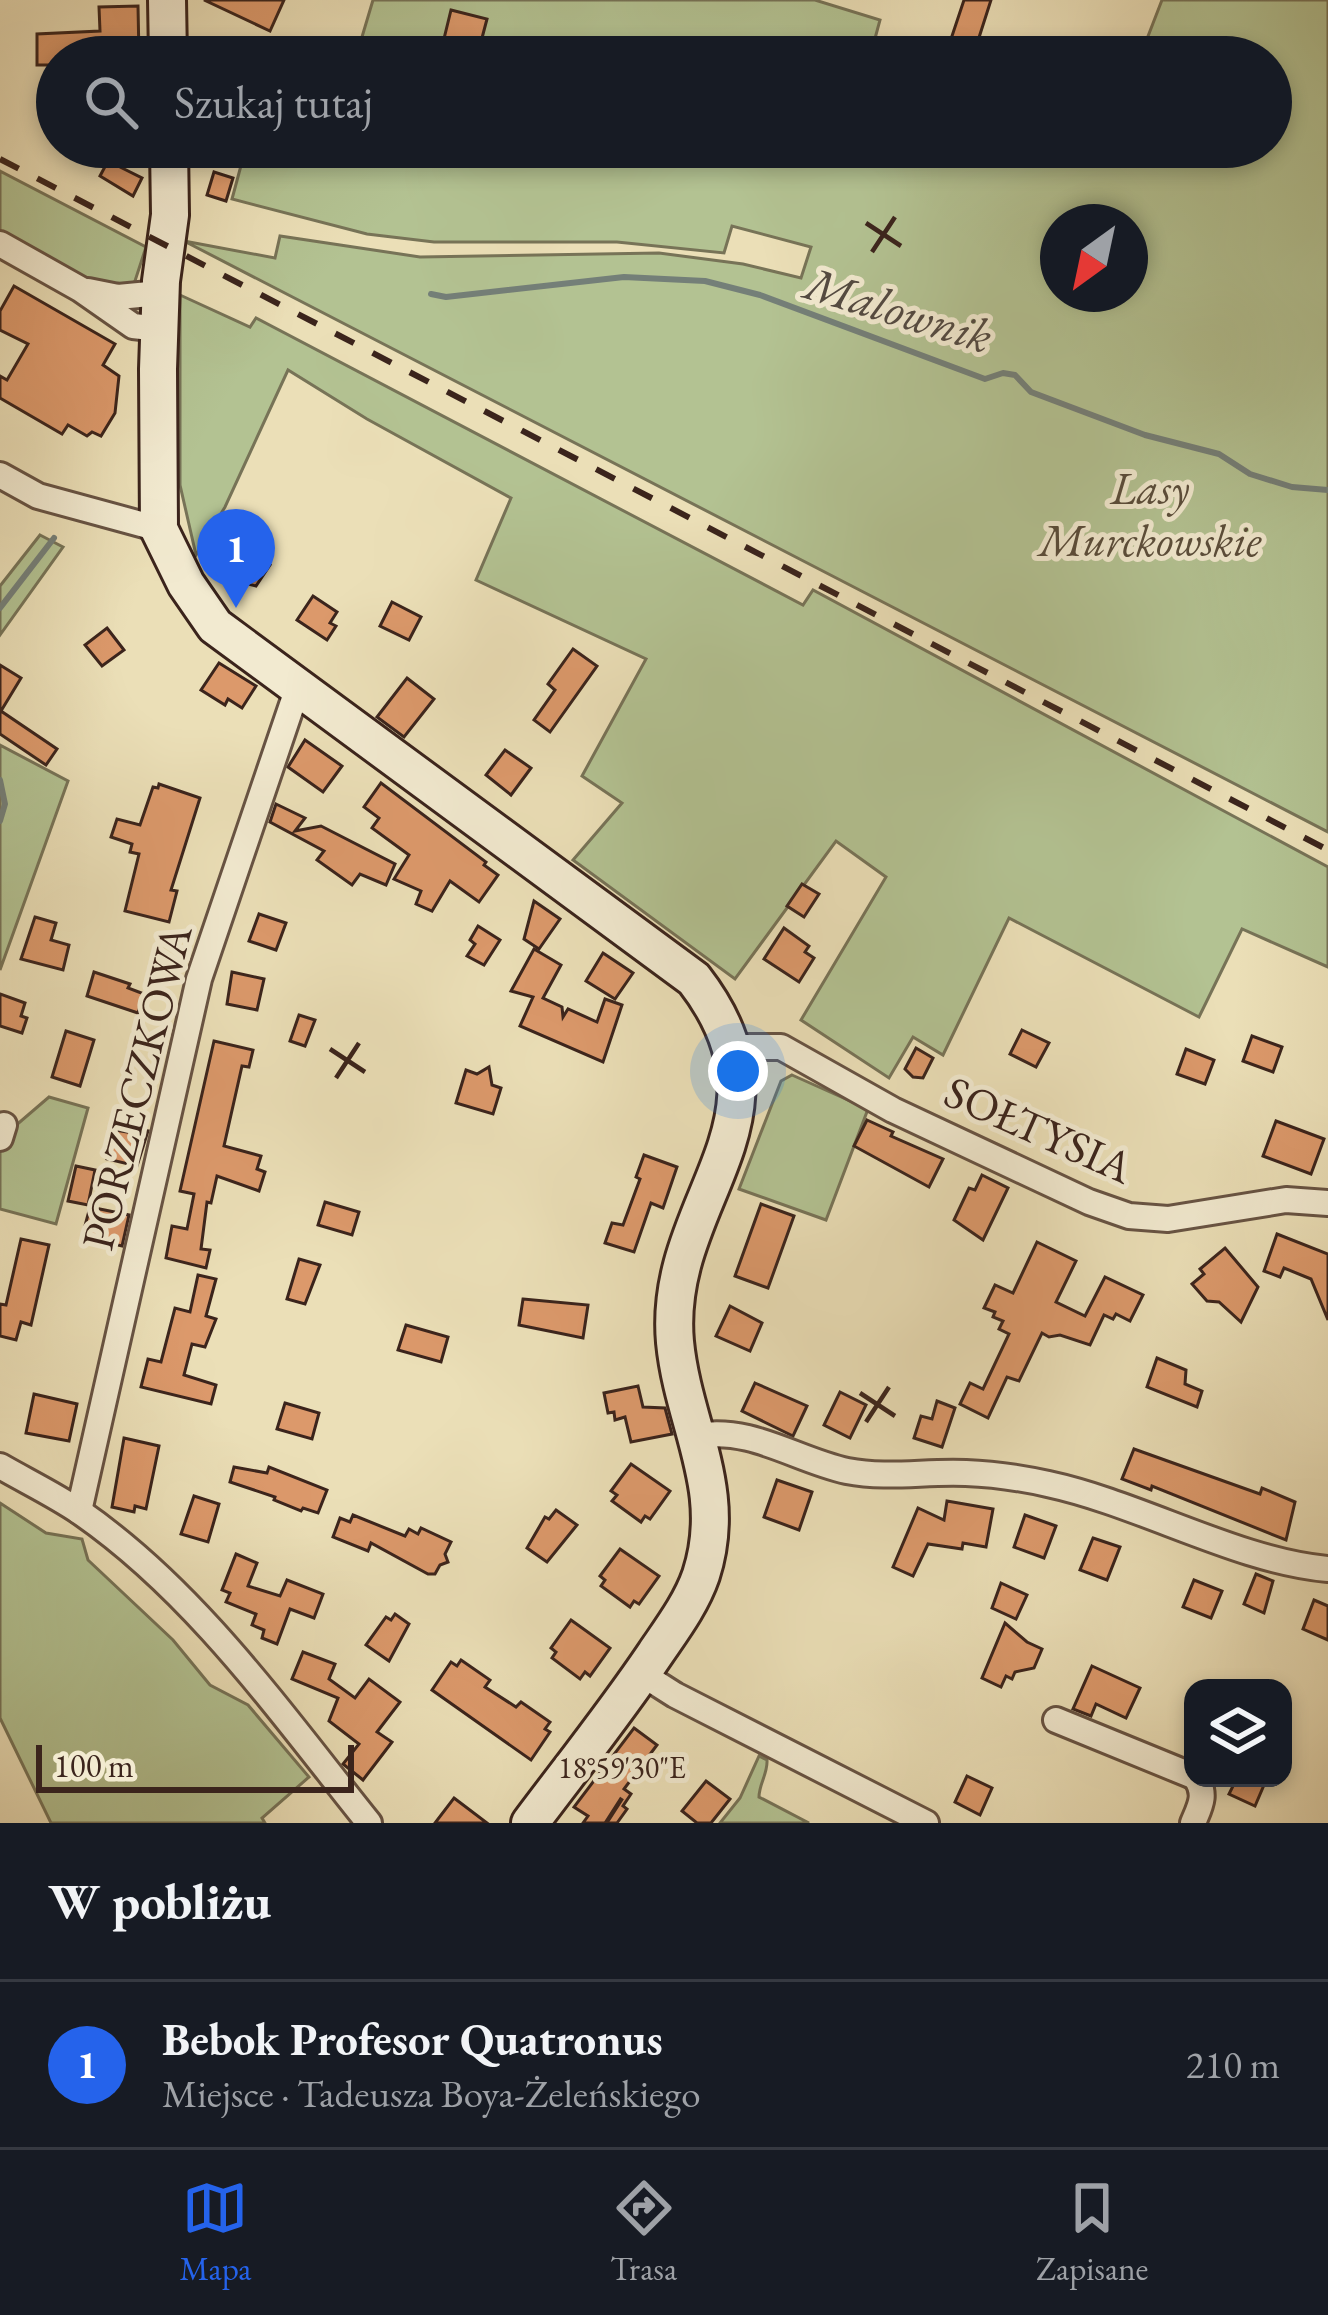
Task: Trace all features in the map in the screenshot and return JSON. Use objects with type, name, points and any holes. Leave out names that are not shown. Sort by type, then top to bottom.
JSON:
[{"type":"street","points":[[167,0],[168,36]]},
{"type":"street","points":[[170,168],[160,311],[159,529],[186,584],[215,626],[297,690],[694,979],[724,1023],[733,1047],[738,1077],[734,1117],[676,1296],[679,1367],[709,1481],[706,1554],[692,1596],[642,1674],[530,1823]]},
{"type":"street","points":[[0,244],[80,289],[133,326],[160,311]]},
{"type":"street","points":[[80,289],[160,311]]},
{"type":"street","points":[[0,476],[38,496],[159,529]]},
{"type":"street","name":"PORZECZKOWA","points":[[79,1511],[199,979],[297,690]]},
{"type":"street","name":"SOŁTYSIA","points":[[733,1047],[781,1048],[893,1110],[1089,1202],[1129,1216],[1168,1219],[1286,1201],[1328,1203]]},
{"type":"street","points":[[697,1436],[745,1436],[833,1468],[869,1475],[963,1473],[1047,1484],[1111,1500],[1285,1563],[1328,1569]]},
{"type":"street","points":[[0,1466],[79,1511],[142,1562],[259,1686],[369,1823]]},
{"type":"street","points":[[642,1674],[675,1696],[926,1823]]},
{"type":"street","points":[[1056,1720],[1184,1773]]},
{"type":"street","points":[[1192,1823],[1202,1801],[1202,1787]]},
{"type":"green space","points":[[373,0],[815,0],[880,20],[876,36],[362,36]]},
{"type":"green space","name":"Lasy Murckowskie","points":[[1162,0],[1328,0],[1328,832],[184,241],[275,258],[280,236],[420,257],[659,253],[743,264],[801,278],[811,247],[732,226],[724,253],[617,242],[434,242],[367,234],[232,199],[240,168],[1292,168],[1292,36],[1148,36]]},
{"type":"green space","points":[[0,171],[146,247],[135,281],[124,291],[106,291],[0,231]]},
{"type":"green space","points":[[180,295],[250,327],[256,318],[803,605],[813,590],[1328,867],[1328,967],[1242,929],[1199,1017],[1009,918],[943,1055],[913,1037],[889,1078],[801,1020],[886,877],[836,841],[735,979],[573,860],[622,803],[582,776],[646,659],[476,580],[511,498],[288,370],[225,507],[196,555],[180,485]]},
{"type":"green space","points":[[40,535],[63,547],[0,635],[0,586]]},
{"type":"green space","points":[[0,745],[68,781],[0,970]]},
{"type":"green space","points":[[792,1075],[868,1109],[826,1220],[739,1189],[781,1081]]},
{"type":"green space","points":[[49,1097],[88,1108],[56,1224],[0,1209],[0,1139]]},
{"type":"green space","points":[[0,1503],[46,1533],[82,1539],[88,1560],[173,1640],[210,1685],[248,1705],[309,1777],[262,1818],[265,1823],[51,1823],[0,1718]]},
{"type":"green space","points":[[759,1756],[767,1760],[759,1797],[809,1823],[720,1823],[740,1798]]},
{"type":"building","points":[[204,0],[284,0],[270,31]]},
{"type":"building","points":[[964,0],[991,0],[979,36],[952,36]]},
{"type":"building","points":[[138,6],[139,36],[37,36],[100,31],[99,7]]},
{"type":"building","points":[[451,10],[487,19],[483,36],[445,36]]},
{"type":"building","points":[[104,168],[122,168],[142,178],[133,196],[100,176]]},
{"type":"building","points":[[214,172],[233,178],[226,201],[207,195]]},
{"type":"building","points":[[14,286],[115,344],[103,365],[119,376],[115,413],[101,436],[92,432],[87,436],[68,425],[62,434],[0,398],[0,376],[7,380],[28,344],[0,330],[0,311]]},
{"type":"building","points":[[248,550],[270,565],[256,586],[228,579]]},
{"type":"building","points":[[313,596],[337,612],[330,623],[336,626],[327,640],[297,620]]},
{"type":"building","points":[[392,602],[421,617],[409,640],[380,626]]},
{"type":"building","points":[[107,628],[124,650],[102,666],[85,645]]},
{"type":"building","points":[[573,649],[597,666],[550,732],[534,720],[555,690],[548,684]]},
{"type":"building","points":[[219,663],[256,686],[242,708],[228,699],[225,705],[201,690]]},
{"type":"building","points":[[0,665],[21,678],[1,711],[57,749],[46,765],[0,734]]},
{"type":"building","points":[[407,678],[434,699],[404,737],[377,717]]},
{"type":"building","points":[[305,740],[342,766],[323,792],[288,767]]},
{"type":"building","points":[[505,750],[531,768],[511,795],[486,775]]},
{"type":"building","points":[[381,783],[498,875],[479,902],[450,881],[432,911],[416,904],[421,891],[394,879],[409,855],[372,828],[379,818],[364,807]]},
{"type":"building","points":[[159,784],[200,798],[171,890],[177,891],[169,922],[125,911],[139,854],[130,852],[132,844],[111,837],[117,819],[140,825],[153,787]]},
{"type":"building","points":[[276,804],[305,818],[295,831],[321,826],[395,864],[386,885],[360,874],[352,885],[317,860],[324,851],[270,822]]},
{"type":"building","points":[[802,884],[819,894],[804,917],[787,906]]},
{"type":"building","points":[[534,901],[560,919],[539,949],[524,939]]},
{"type":"building","points":[[259,914],[286,923],[276,950],[249,941]]},
{"type":"building","points":[[35,917],[56,923],[51,940],[69,945],[63,970],[21,959]]},
{"type":"building","points":[[478,926],[500,940],[484,965],[467,956]]},
{"type":"building","points":[[784,928],[809,946],[805,952],[814,958],[799,982],[764,959]]},
{"type":"building","points":[[534,949],[561,965],[543,998],[562,1007],[563,1017],[568,1009],[597,1022],[605,999],[622,1005],[603,1062],[520,1026],[533,997],[511,991]]},
{"type":"building","points":[[603,953],[633,973],[615,999],[586,981]]},
{"type":"building","points":[[94,972],[144,994],[138,1013],[87,996]]},
{"type":"building","points":[[232,972],[264,979],[257,1010],[227,1004]]},
{"type":"building","points":[[0,994],[25,1003],[22,1033],[0,1026]]},
{"type":"building","points":[[299,1015],[315,1020],[305,1046],[290,1041]]},
{"type":"building","points":[[1022,1030],[1049,1043],[1036,1067],[1010,1054]]},
{"type":"building","points":[[66,1031],[94,1040],[80,1086],[52,1077]]},
{"type":"building","points":[[1252,1036],[1282,1047],[1273,1072],[1243,1061]]},
{"type":"building","points":[[214,1041],[253,1050],[249,1067],[242,1066],[224,1146],[261,1156],[257,1169],[265,1172],[259,1191],[217,1176],[211,1203],[207,1202],[201,1249],[210,1250],[206,1268],[166,1258],[172,1226],[187,1229],[194,1194],[180,1191]]},
{"type":"building","points":[[916,1048],[933,1058],[923,1078],[905,1069]]},
{"type":"building","points":[[1186,1049],[1214,1060],[1205,1084],[1177,1074]]},
{"type":"building","points":[[489,1067],[492,1085],[501,1088],[493,1114],[456,1103],[466,1070],[477,1074]]},
{"type":"building","points":[[867,1120],[943,1159],[929,1187],[854,1146]]},
{"type":"building","points":[[1276,1121],[1324,1139],[1311,1174],[1263,1156]]},
{"type":"building","points":[[128,1127],[148,1131],[137,1166],[107,1159],[115,1130],[127,1132]]},
{"type":"building","points":[[644,1155],[677,1167],[663,1208],[651,1203],[634,1252],[605,1243],[612,1223],[623,1225]]},
{"type":"building","points":[[76,1166],[95,1170],[88,1205],[68,1201]]},
{"type":"building","points":[[982,1175],[1008,1188],[983,1240],[954,1220],[969,1188],[975,1190]]},
{"type":"building","points":[[325,1202],[359,1212],[352,1235],[318,1225]]},
{"type":"building","points":[[761,1204],[794,1216],[768,1288],[735,1276]]},
{"type":"building","points":[[90,1207],[129,1215],[122,1246],[82,1237]]},
{"type":"building","points":[[1277,1234],[1328,1254],[1328,1320],[1311,1279],[1284,1268],[1280,1277],[1264,1271]]},
{"type":"building","points":[[21,1239],[49,1245],[31,1325],[21,1322],[16,1340],[0,1336],[0,1304],[6,1305]]},
{"type":"building","points":[[1037,1242],[1076,1261],[1056,1302],[1085,1316],[1105,1277],[1143,1295],[1130,1321],[1116,1314],[1113,1319],[1104,1315],[1090,1345],[1042,1333],[1019,1381],[1007,1377],[988,1418],[960,1404],[970,1383],[983,1389],[1009,1334],[999,1329],[1003,1321],[993,1317],[995,1312],[984,1308],[995,1285],[1013,1293]]},
{"type":"building","points":[[1225,1248],[1258,1287],[1241,1322],[1219,1302],[1207,1301],[1192,1284],[1204,1274],[1200,1269]]},
{"type":"building","points":[[299,1259],[320,1265],[305,1304],[287,1299]]},
{"type":"building","points":[[198,1275],[216,1279],[206,1316],[216,1319],[205,1347],[192,1344],[184,1375],[216,1385],[211,1404],[141,1387],[148,1359],[161,1362],[175,1308],[190,1312]]},
{"type":"building","points":[[523,1299],[588,1305],[583,1338],[519,1325]]},
{"type":"building","points":[[730,1306],[762,1323],[750,1351],[716,1336]]},
{"type":"building","points":[[406,1325],[448,1337],[441,1362],[398,1350]]},
{"type":"building","points":[[1157,1358],[1186,1370],[1185,1384],[1202,1391],[1197,1407],[1147,1387]]},
{"type":"building","points":[[755,1383],[807,1406],[793,1436],[742,1411]]},
{"type":"building","points":[[638,1386],[643,1407],[665,1408],[672,1434],[631,1442],[625,1417],[615,1420],[614,1412],[608,1413],[604,1393]]},
{"type":"building","points":[[840,1392],[866,1405],[850,1438],[824,1425]]},
{"type":"building","points":[[34,1394],[77,1404],[69,1441],[26,1433]]},
{"type":"building","points":[[937,1401],[955,1408],[942,1447],[914,1438],[921,1416],[932,1419]]},
{"type":"building","points":[[285,1403],[319,1413],[312,1439],[277,1429]]},
{"type":"building","points":[[124,1438],[159,1446],[146,1509],[135,1506],[134,1512],[112,1507]]},
{"type":"building","points":[[1134,1449],[1295,1502],[1286,1540],[1152,1486],[1151,1490],[1122,1479]]},
{"type":"building","points":[[631,1464],[670,1491],[650,1519],[645,1516],[641,1522],[612,1501],[617,1495],[611,1491]]},
{"type":"building","points":[[234,1467],[267,1473],[269,1467],[327,1490],[318,1513],[301,1511],[230,1482]]},
{"type":"building","points":[[777,1480],[812,1492],[799,1530],[764,1517]]},
{"type":"building","points":[[194,1496],[219,1504],[208,1542],[181,1534]]},
{"type":"building","points":[[947,1501],[993,1509],[986,1547],[928,1544],[913,1576],[893,1567],[918,1508],[944,1520]]},
{"type":"building","points":[[556,1510],[577,1525],[547,1562],[527,1548],[545,1517],[549,1519]]},
{"type":"building","points":[[353,1515],[405,1536],[409,1529],[418,1534],[421,1528],[451,1542],[445,1554],[448,1562],[435,1574],[428,1574],[371,1543],[368,1551],[333,1537],[340,1518],[350,1522]]},
{"type":"building","points":[[1025,1515],[1056,1526],[1044,1558],[1014,1547]]},
{"type":"building","points":[[1093,1538],[1120,1547],[1107,1580],[1080,1570]]},
{"type":"building","points":[[620,1549],[659,1576],[639,1604],[634,1601],[630,1607],[601,1586],[605,1580],[600,1576]]},
{"type":"building","points":[[236,1554],[257,1563],[248,1586],[280,1596],[287,1580],[323,1594],[314,1618],[290,1609],[277,1644],[262,1638],[264,1630],[252,1625],[256,1614],[226,1602],[230,1593],[222,1590]]},
{"type":"building","points":[[1256,1574],[1273,1581],[1264,1613],[1244,1604]]},
{"type":"building","points":[[1194,1580],[1222,1591],[1211,1618],[1183,1607]]},
{"type":"building","points":[[1001,1583],[1027,1595],[1016,1619],[992,1608]]},
{"type":"building","points":[[1314,1600],[1328,1606],[1328,1640],[1303,1629]]},
{"type":"building","points":[[395,1614],[409,1624],[389,1661],[366,1645],[386,1617],[391,1620]]},
{"type":"building","points":[[571,1620],[610,1648],[590,1676],[585,1672],[580,1679],[552,1658],[556,1652],[551,1648]]},
{"type":"building","points":[[1005,1623],[1042,1649],[1034,1668],[1015,1672],[1012,1679],[1006,1676],[1001,1687],[982,1678]]},
{"type":"building","points":[[303,1652],[335,1664],[329,1679],[355,1698],[369,1679],[400,1702],[377,1732],[392,1742],[363,1780],[343,1764],[359,1744],[329,1721],[338,1698],[292,1679]]},
{"type":"building","points":[[461,1660],[490,1680],[485,1687],[516,1707],[521,1702],[550,1722],[545,1729],[550,1732],[531,1760],[432,1690],[451,1662],[457,1666]]},
{"type":"building","points":[[1092,1666],[1140,1688],[1126,1718],[1096,1704],[1091,1716],[1073,1709]]},
{"type":"building","points":[[634,1728],[657,1745],[624,1789],[631,1794],[623,1806],[627,1809],[617,1823],[583,1823],[588,1816],[574,1807]]},
{"type":"building","points":[[967,1776],[992,1788],[980,1815],[955,1802]]},
{"type":"building","points":[[706,1781],[730,1799],[711,1823],[697,1823],[682,1811]]},
{"type":"building","points":[[1232,1787],[1263,1787],[1255,1806],[1229,1794]]},
{"type":"building","points":[[454,1798],[487,1823],[435,1823]]},
{"type":"waterway","name":"Malownik","points":[[431,294],[446,297],[624,277],[705,281],[760,295],[985,379],[1015,375],[1031,392],[1145,435],[1219,454],[1250,474],[1292,487],[1328,490]]},
{"type":"waterway","name":"Malownik","points":[[0,608],[54,538]]},
{"type":"waterway","name":"Malownik","points":[[0,780],[5,804],[0,821]]},
{"type":"railway","points":[[0,159],[1328,850]]},
{"type":"place","name":"Bebok Profesor Quatronus","points":[[236,608]]}]
